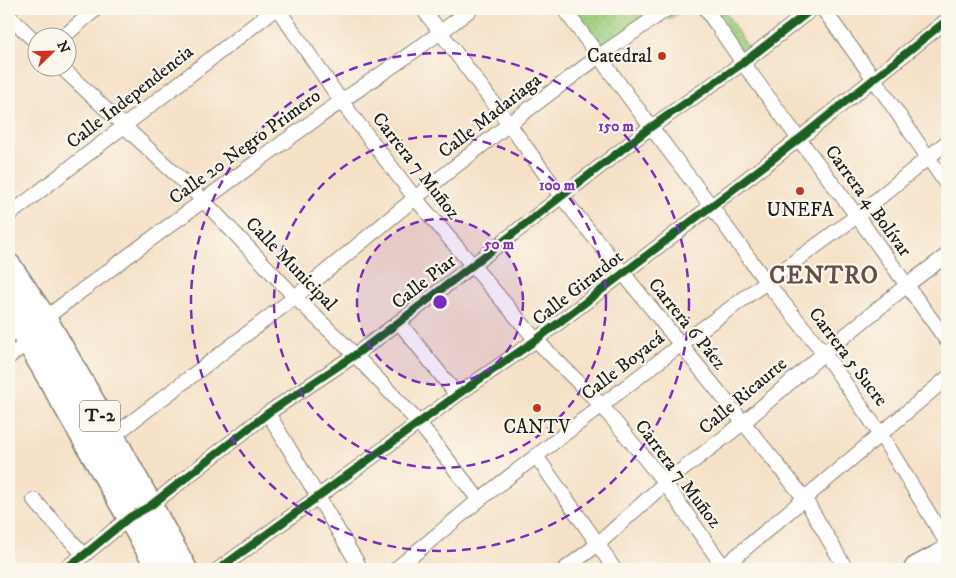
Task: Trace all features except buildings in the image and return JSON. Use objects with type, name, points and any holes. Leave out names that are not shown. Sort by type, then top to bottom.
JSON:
[{"type":"highway","name":"T-2","points":[[9,266],[44,319],[112,437],[160,569]]},
{"type":"highway","name":"T-2","points":[[9,310],[140,511],[184,569]]},
{"type":"highway","points":[[917,569],[947,553]]},
{"type":"street","points":[[74,28],[96,9]]},
{"type":"street","name":"Carrera 7 Muñoz","points":[[276,9],[341,101],[415,198],[536,340],[602,406],[665,483],[723,569]]},
{"type":"street","name":"Calle Independencia","points":[[9,215],[276,9]]},
{"type":"street","name":"Carrera 6 Páez","points":[[423,9],[561,196],[805,500],[846,569]]},
{"type":"street","name":"Calle 20 Negro Primero","points":[[44,319],[203,200],[440,33],[471,9]]},
{"type":"street","name":"Carrera 5 Sucre","points":[[564,9],[767,283],[824,353],[881,435],[947,543]]},
{"type":"street","name":"Calle Madariaga","points":[[112,437],[295,297],[415,198],[509,124],[599,56],[667,9]]},
{"type":"street","name":"Carrera 4 Bolívar","points":[[706,9],[947,341]]},
{"type":"street","name":"Calle Piar","points":[[64,569],[268,413],[355,355],[650,127],[744,63],[812,9]]},
{"type":"street","points":[[823,9],[947,185]]},
{"type":"street","points":[[9,16],[28,34]]},
{"type":"street","name":"Calle Girardot","points":[[219,569],[456,394],[536,340],[799,139],[947,20]]},
{"type":"street","name":"Calle Municipal","points":[[73,78],[203,200],[295,297],[355,355],[419,423],[479,500]]},
{"type":"street","name":"Calle Boyacá","points":[[396,569],[479,500],[680,345],[857,216],[947,142]]},
{"type":"street","name":"Calle Ricaurte","points":[[565,569],[598,544],[665,483],[743,423],[824,353],[947,255]]},
{"type":"street","points":[[399,322],[456,394]]},
{"type":"street","points":[[9,357],[29,341]]},
{"type":"street","points":[[723,569],[947,378]]},
{"type":"street","points":[[268,413],[361,569]]},
{"type":"street","points":[[536,456],[614,569]]},
{"type":"street","points":[[34,500],[84,555]]},
{"type":"green space","points":[[564,9],[683,9],[669,20],[663,12],[599,56]]},
{"type":"green space","points":[[695,9],[723,9],[749,49],[743,63]]},
{"type":"cycle path","points":[[64,569],[130,517],[150,506],[268,413],[355,355],[651,127],[743,63],[812,9]]},
{"type":"cycle path","points":[[219,569],[457,395],[536,340],[799,139],[947,20]]},
{"type":"place","name":"Catedral","points":[[662,56]]},
{"type":"place","name":"UNEFA","points":[[800,191]]},
{"type":"place","name":"CANTV","points":[[537,408]]},
{"type":"district","name":"CENTRO","points":[[824,276]]}]
